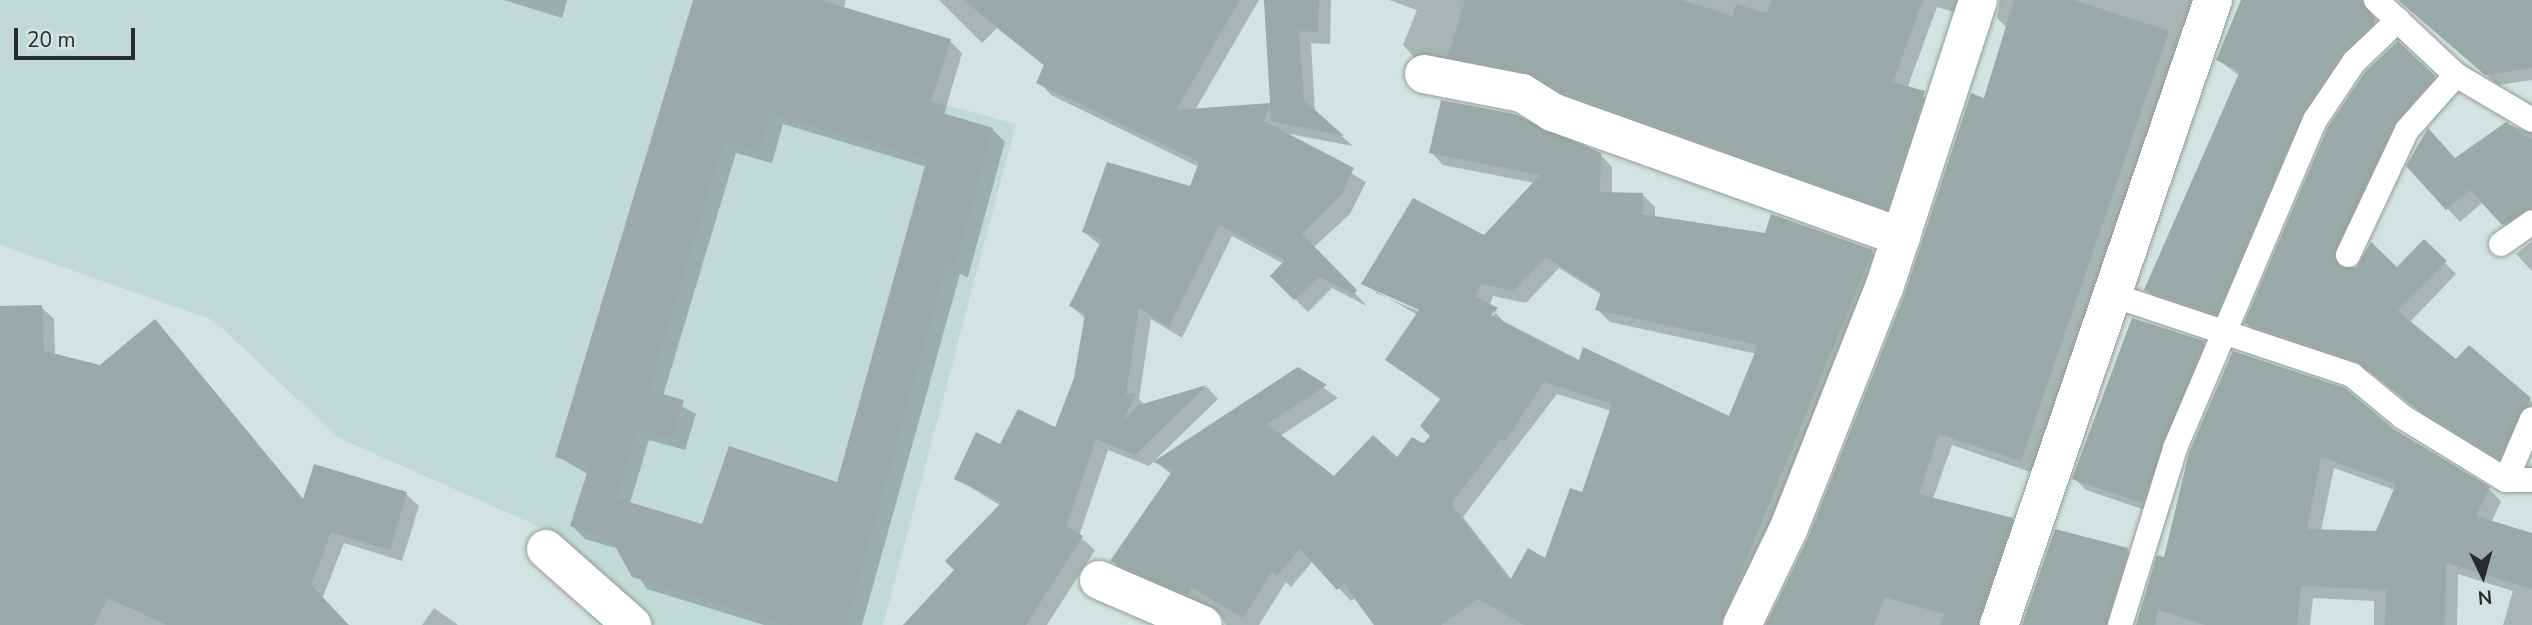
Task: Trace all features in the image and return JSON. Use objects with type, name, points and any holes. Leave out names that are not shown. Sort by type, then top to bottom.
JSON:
[{"type":"street","points":[[1742,625],[1788,530],[1901,237],[1978,0]]},
{"type":"street","points":[[1999,625],[2213,0]]},
{"type":"street","points":[[1423,74],[1522,93],[1552,112],[1901,237]]},
{"type":"street","points":[[546,550],[632,625]]},
{"type":"street","points":[[1099,580],[1203,625]]},
{"type":"lane","points":[[2376,0],[2456,75],[2532,120]]},
{"type":"lane","points":[[2120,625],[2175,448],[2315,120],[2354,62],[2398,20]]},
{"type":"lane","points":[[2348,255],[2407,130],[2456,75]]},
{"type":"lane","points":[[2501,244],[2532,222]]},
{"type":"lane","points":[[2112,295],[2352,375],[2403,417],[2505,480],[2532,481]]},
{"type":"lane","points":[[2505,480],[2532,419]]},
{"type":"shaded area","points":[[0,0],[690,0],[802,66],[1016,124],[883,625],[653,625],[540,527],[339,438],[213,320],[0,245]]},
{"type":"building","points":[[693,0],[820,0],[951,39],[929,109],[993,128],[956,265],[947,263],[846,625],[790,625],[632,577],[611,539],[570,526],[589,467],[555,457]],"holes":[[[771,113],[927,159],[837,482],[729,446],[702,524],[616,498],[637,429],[672,439],[684,400],[649,390],[724,141],[759,151]]]},
{"type":"building","points":[[963,0],[1240,0],[1176,110],[1270,103],[1264,0],[1319,0],[1318,32],[1299,31],[1304,100],[1344,136],[1271,121],[1270,106],[1264,121],[1354,168],[1341,195],[1302,234],[1357,290],[1354,294],[1319,277],[1294,300],[1270,276],[1285,260],[1219,225],[1169,327],[1139,308],[1126,394],[1136,394],[1123,421],[1139,405],[1207,385],[1135,455],[1096,439],[1066,526],[1083,536],[1026,625],[903,625],[954,570],[945,561],[1002,502],[954,479],[976,432],[1000,444],[1018,409],[1055,427],[1074,378],[1085,314],[1069,306],[1102,239],[1082,232],[1107,162],[1190,186],[1199,162],[1036,83],[1044,65]]},
{"type":"building","points":[[1465,0],[1682,0],[1733,16],[1736,4],[1767,13],[1772,0],[1923,0],[1893,82],[1925,91],[1887,209],[1562,92],[1527,72],[1448,56]]},
{"type":"building","points":[[2014,0],[2074,0],[2169,31],[2021,461],[1939,434],[1919,494],[2013,518],[1978,625],[1941,625],[1944,614],[1884,597],[1874,625],[1766,625],[1808,538],[1904,296],[1971,93],[1984,98]]},
{"type":"building","points":[[2241,0],[2362,0],[2376,20],[2342,53],[2303,112],[2216,314],[2144,290],[2240,71],[2216,60]]},
{"type":"building","points":[[2398,0],[2532,0],[2532,68],[2485,75]]},
{"type":"building","points":[[2398,41],[2435,76],[2394,124],[2333,257],[2341,268],[2356,268],[2371,242],[2397,267],[2424,239],[2447,261],[2398,311],[2456,359],[2469,345],[2531,398],[2499,458],[2412,405],[2357,361],[2244,323],[2328,127],[2365,72]]},
{"type":"building","points":[[1441,100],[1514,114],[1601,153],[1600,192],[1643,193],[1642,214],[1765,233],[1771,214],[1873,250],[1720,625],[1524,625],[1478,599],[1441,625],[1374,625],[1344,584],[1337,590],[1300,549],[1277,576],[1272,571],[1243,618],[1192,588],[1188,595],[1110,561],[1173,470],[1153,462],[1298,367],[1327,385],[1267,424],[1334,476],[1373,435],[1397,457],[1412,437],[1424,444],[1430,436],[1420,426],[1441,398],[1385,360],[1419,310],[1361,284],[1413,198],[1484,235],[1540,175],[1429,153]],"holes":[[[1546,257],[1601,292],[1595,310],[1758,345],[1729,416],[1583,347],[1579,360],[1491,315],[1498,308],[1476,297],[1480,284],[1513,291]],[[1544,382],[1612,404],[1582,492],[1570,488],[1545,558],[1528,548],[1510,580],[1451,504],[1501,439],[1505,442]]]},
{"type":"building","points":[[2506,122],[2532,141],[2532,207],[2502,225],[2470,190],[2446,210],[2406,166],[2428,128],[2455,158]]},
{"type":"building","points":[[42,305],[44,351],[100,365],[155,319],[303,499],[314,464],[407,492],[390,550],[331,532],[311,585],[349,625],[167,625],[108,598],[94,625],[0,625],[0,306]]},
{"type":"building","points":[[2132,318],[2204,341],[2142,503],[2072,479]]},
{"type":"building","points":[[2233,351],[2345,388],[2395,430],[2490,487],[2476,516],[2532,533],[2532,589],[2446,563],[2445,625],[2385,625],[2386,590],[2301,586],[2297,625],[2206,625],[2158,610],[2155,625],[2136,625],[2157,555],[2164,557],[2189,453]],"holes":[[[2321,457],[2396,484],[2376,531],[2307,529]]]},
{"type":"building","points":[[2055,529],[2128,548],[2106,625],[2022,625]]}]
